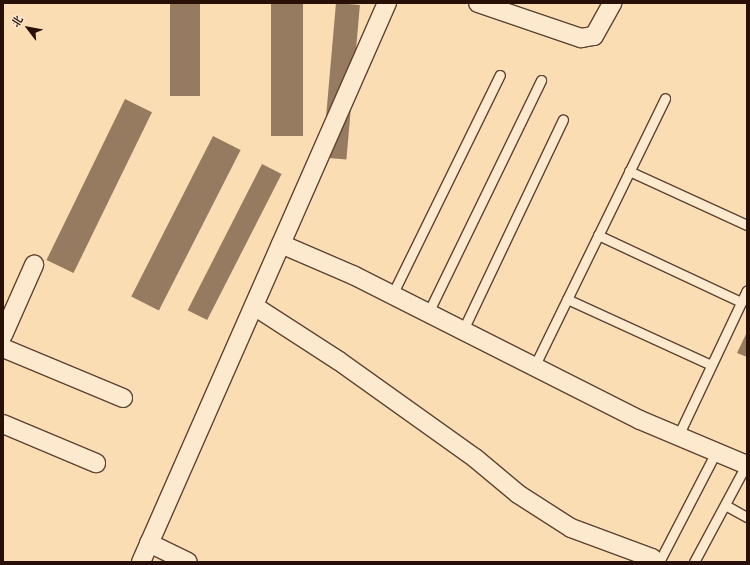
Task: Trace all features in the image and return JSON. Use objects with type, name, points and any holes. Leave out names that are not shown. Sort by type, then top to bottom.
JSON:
[{"type":"street","points":[[141,562],[387,3]]},
{"type":"street","points":[[478,3],[581,38],[594,36],[612,3]]},
{"type":"street","points":[[281,244],[392,295],[534,367],[678,436],[747,465]]},
{"type":"street","points":[[3,335],[34,265]]},
{"type":"street","points":[[254,306],[339,361],[475,458],[518,494],[571,528],[652,558],[656,562]]},
{"type":"street","points":[[3,348],[123,398]]},
{"type":"street","points":[[3,424],[96,463]]},
{"type":"street","points":[[149,543],[188,562]]},
{"type":"lane","points":[[392,295],[500,75]]},
{"type":"lane","points":[[428,313],[542,80]]},
{"type":"lane","points":[[534,367],[665,98]]},
{"type":"lane","points":[[463,330],[563,119]]},
{"type":"lane","points":[[629,171],[747,225]]},
{"type":"lane","points":[[598,235],[741,302]]},
{"type":"lane","points":[[678,436],[747,290]]},
{"type":"lane","points":[[567,298],[711,365]]},
{"type":"lane","points":[[659,562],[716,452]]},
{"type":"lane","points":[[694,562],[747,465]]},
{"type":"lane","points":[[725,505],[747,517]]},
{"type":"building","points":[[170,3],[200,3],[200,96],[170,96]]},
{"type":"building","points":[[271,3],[303,3],[303,136],[271,136]]},
{"type":"building","points":[[336,3],[360,5],[346,160],[322,157]]},
{"type":"building","points":[[125,99],[152,112],[73,273],[47,260]]},
{"type":"building","points":[[213,136],[241,150],[159,310],[131,296]]},
{"type":"building","points":[[262,164],[282,174],[207,320],[188,310]]},
{"type":"building","points":[[747,332],[747,357],[737,353]]}]
